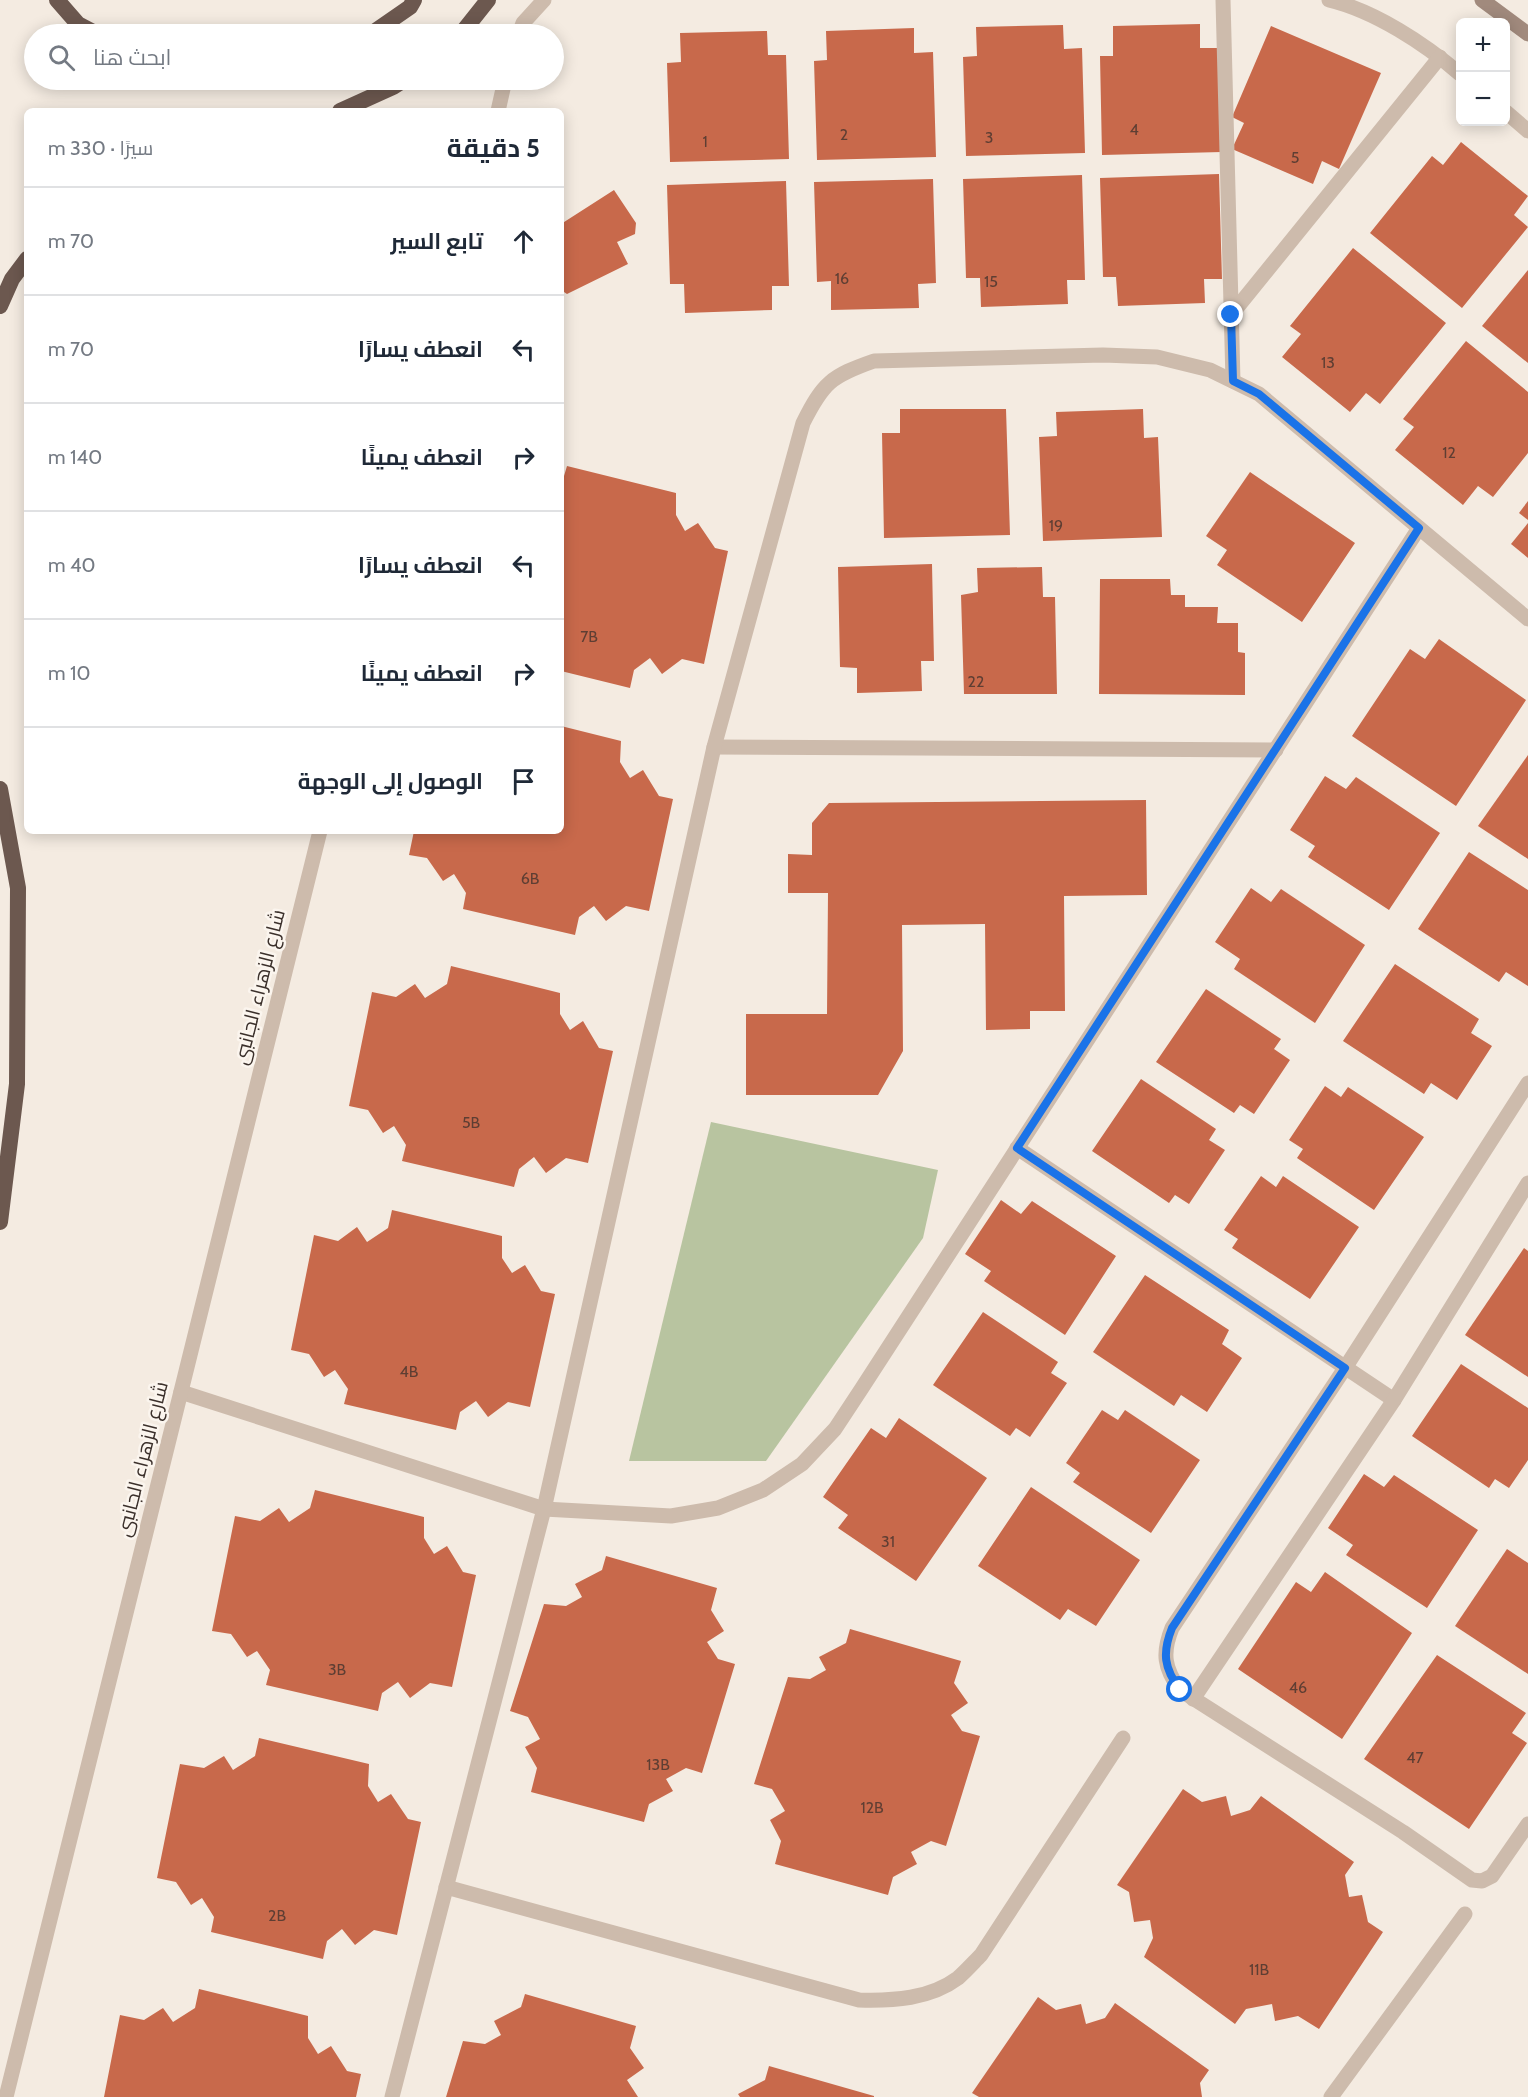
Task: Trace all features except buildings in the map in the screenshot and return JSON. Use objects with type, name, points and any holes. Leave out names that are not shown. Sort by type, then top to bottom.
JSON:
[{"type":"highway","points":[[57,0],[78,24]]},
{"type":"highway","points":[[385,24],[410,7],[414,0]]},
{"type":"highway","points":[[469,24],[488,0]]},
{"type":"highway","points":[[347,108],[386,90]]},
{"type":"highway","points":[[0,306],[12,279],[24,263]]},
{"type":"highway","points":[[0,789],[18,888],[18,900],[17,1083],[0,1222]]},
{"type":"main road","points":[[1482,0],[1528,34]]},
{"type":"street","points":[[524,24],[544,0]]},
{"type":"street","points":[[1223,0],[1233,381]]},
{"type":"street","points":[[1329,0],[1391,26],[1440,57],[1459,72]]},
{"type":"street","points":[[1231,315],[1440,57]]},
{"type":"street","points":[[499,108],[503,90]]},
{"type":"street","points":[[1510,115],[1528,131]]},
{"type":"street","points":[[392,2097],[544,1509],[714,747],[803,423],[818,394],[843,372],[874,361],[1157,357],[1210,370],[1259,394],[1528,619]]},
{"type":"street","points":[[181,1392],[544,1509],[671,1516],[718,1508],[763,1491],[802,1464],[835,1429],[1419,528]]},
{"type":"street","points":[[714,747],[1275,750]]},
{"type":"street","name":"شارع الزهراء الجانبى","points":[[6,2097],[319,834]]},
{"type":"street","points":[[1528,1083],[1345,1368],[1172,1628],[1166,1643],[1166,1660],[1170,1676],[1180,1690],[1403,1832],[1472,1880],[1482,1881],[1492,1876],[1528,1824]]},
{"type":"street","points":[[1017,1148],[1394,1400]]},
{"type":"street","points":[[1193,1699],[1394,1400],[1528,1183]]},
{"type":"street","points":[[446,1887],[859,2000],[893,2001],[927,1993],[957,1978],[981,1955],[1123,1738]]},
{"type":"street","points":[[1331,2097],[1465,1914]]},
{"type":"green space","points":[[711,1122],[938,1170],[923,1238],[766,1461],[629,1461]]},
{"type":"route","points":[[1180,1690],[1170,1676],[1166,1660],[1166,1643],[1172,1628],[1345,1368],[1017,1148],[1419,528],[1259,394],[1233,381],[1231,315]]}]
